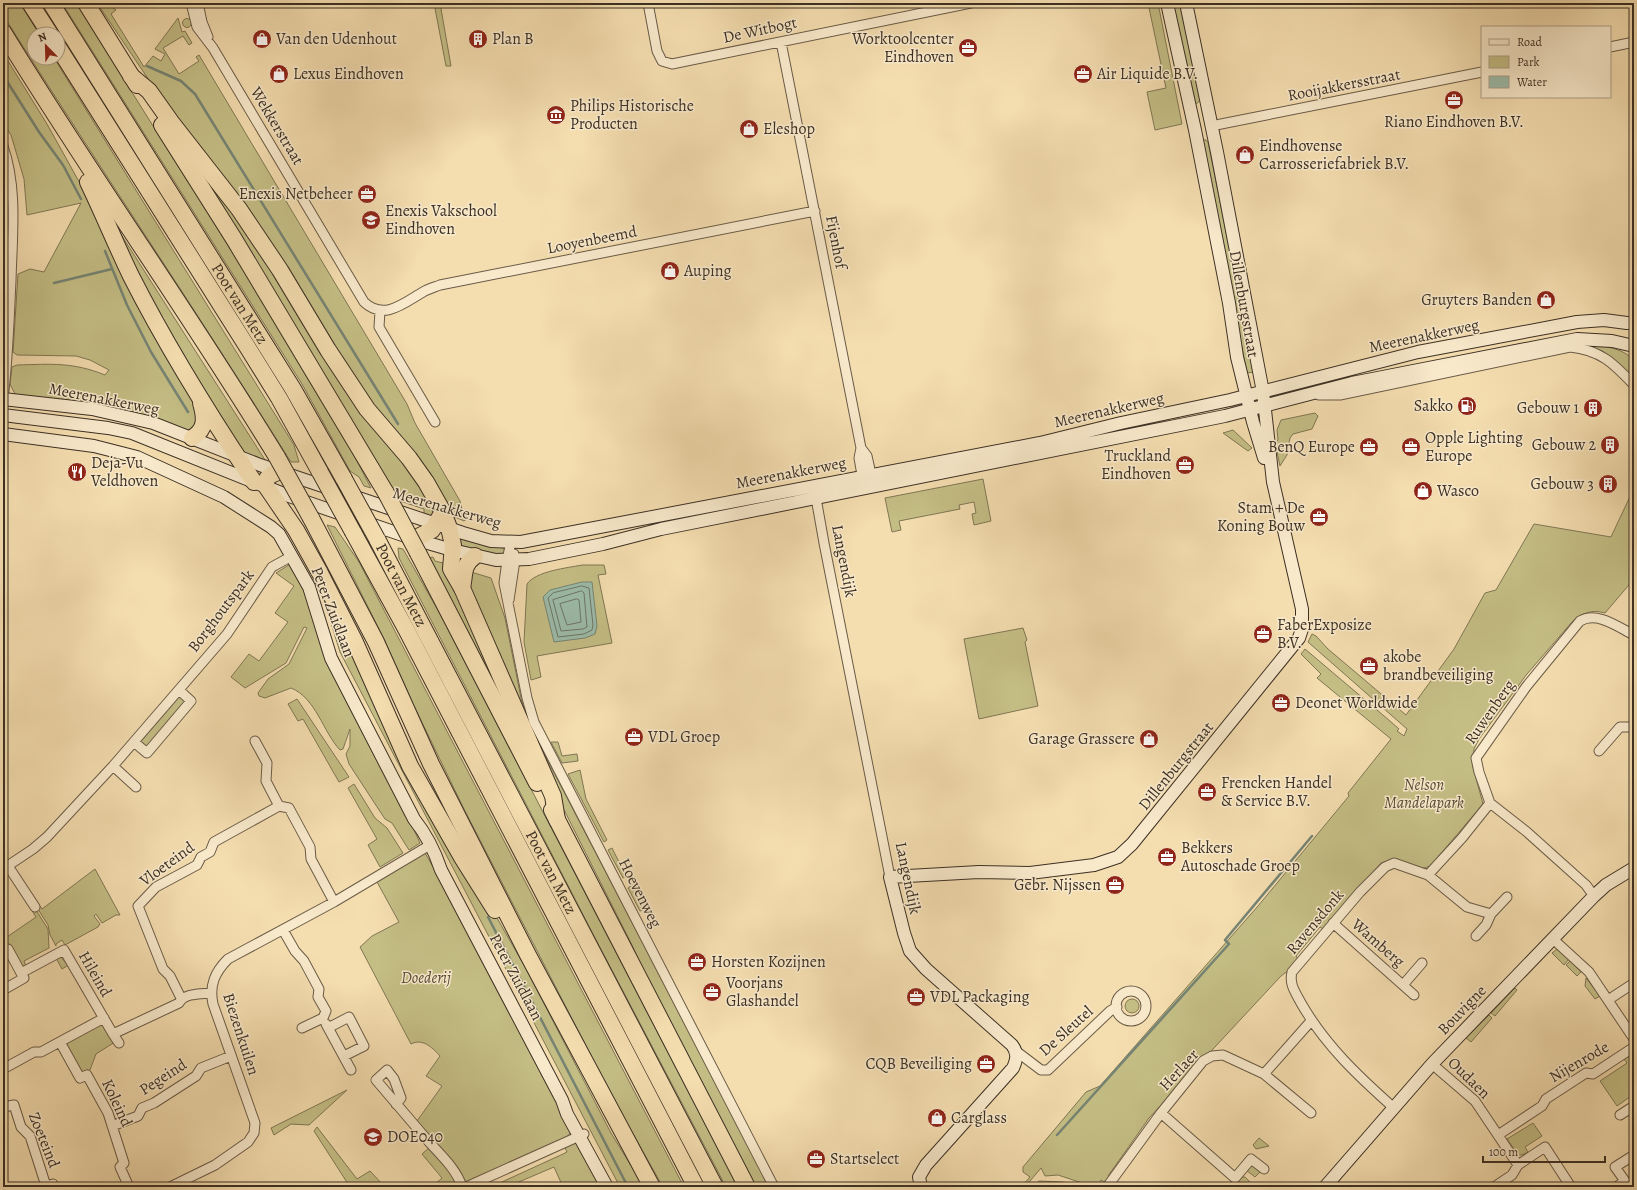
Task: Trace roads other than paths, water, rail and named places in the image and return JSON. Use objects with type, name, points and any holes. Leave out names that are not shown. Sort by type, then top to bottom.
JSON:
[{"type":"highway","points":[[30,3],[45,26]]},
{"type":"highway","name":"Poot van Metz","points":[[52,3],[293,389],[344,479],[715,1187]]},
{"type":"highway","name":"Poot van Metz","points":[[86,3],[234,239],[386,493],[416,546],[747,1187]]},
{"type":"highway","points":[[3,32],[76,149],[217,361],[311,518],[376,642],[431,764],[528,955],[652,1187]]},
{"type":"highway","name":"Poot van Metz","points":[[66,60],[279,398],[406,629],[696,1187]]},
{"type":"highway","points":[[132,76],[150,91],[171,122],[239,209],[280,270],[354,392],[409,458],[426,482],[452,540],[451,569],[462,588],[553,796],[557,820]]},
{"type":"highway","points":[[76,149],[89,183],[131,275],[199,395],[238,457],[296,530],[354,640],[404,753],[432,806],[462,859],[501,920],[528,955]]},
{"type":"highway","points":[[192,438],[199,433],[204,423],[204,416],[199,395]]},
{"type":"highway","points":[[260,484],[265,482],[279,464]]},
{"type":"highway","points":[[416,546],[428,532],[443,521]]},
{"type":"highway","points":[[462,588],[464,568],[470,559],[475,556]]},
{"type":"street","name":"Wekkerstraat","points":[[192,3],[197,27],[213,48],[364,302],[369,307],[380,311]]},
{"type":"street","name":"Wekkerstraat","points":[[198,3],[202,22],[213,48]]},
{"type":"street","name":"De Witbogt","points":[[648,3],[657,51],[662,61],[672,64],[971,3]]},
{"type":"street","name":"Dillenburgstraat","points":[[890,877],[979,872],[1030,873],[1094,865],[1118,857],[1132,844],[1300,638],[1302,629],[1302,609],[1273,482],[1246,396],[1195,130],[1167,3]]},
{"type":"street","name":"Dillenburgstraat","points":[[1186,3],[1263,392],[1273,482]]},
{"type":"street","name":"Fijenhof","points":[[781,42],[861,448],[866,456],[867,475]]},
{"type":"street","points":[[1611,47],[1634,42]]},
{"type":"street","name":"Rooijakkersstraat","points":[[1211,126],[1481,72]]},
{"type":"street","points":[[1195,130],[1211,126]]},
{"type":"street","points":[[3,146],[11,180],[14,213],[7,369],[3,399]]},
{"type":"street","name":"Looyenbeemd","points":[[380,311],[397,308],[425,291],[440,285],[814,211]]},
{"type":"street","points":[[380,311],[379,327],[435,422]]},
{"type":"street","name":"Meerenakkerweg","points":[[3,399],[92,409],[153,423],[238,457],[279,464],[443,521],[484,539],[511,542],[539,540],[867,475],[1040,443],[1121,423],[1263,392],[1411,353],[1546,327],[1604,320],[1627,324],[1634,323]]},
{"type":"street","name":"Meerenakkerweg","points":[[1596,321],[1602,325],[1634,330]]},
{"type":"street","name":"Meerenakkerweg","points":[[3,415],[108,428],[132,433],[416,546],[452,550],[475,556],[511,560],[603,544],[661,529],[1250,410],[1352,383],[1577,339],[1591,339],[1604,342],[1634,353]]},
{"type":"street","name":"Meerenakkerweg","points":[[1604,342],[1612,341],[1634,346]]},
{"type":"street","name":"Meerenakkerweg","points":[[1310,394],[1340,395],[1570,347],[1584,349],[1605,357],[1634,384]]},
{"type":"street","name":"Peter Zuidlaan","points":[[3,434],[94,446],[137,457],[224,497],[258,517],[279,534],[309,587],[315,601],[324,640],[331,658],[414,819],[416,830],[427,846],[432,862],[441,870],[562,1100],[573,1112],[582,1135],[596,1158],[600,1172],[607,1187]]},
{"type":"street","name":"Langendijk","points":[[816,498],[890,877],[910,951],[926,969],[1012,1045],[1016,1051]]},
{"type":"street","name":"Hoevenweg","points":[[511,542],[511,560],[504,583],[525,691],[534,722],[774,1187]]},
{"type":"street","name":"Borghoutspark","points":[[36,907],[5,867],[47,837],[113,766],[227,634],[272,568],[292,556]]},
{"type":"street","name":"Ruwenberg","points":[[1490,803],[1479,772],[1476,758],[1522,693],[1580,621],[1593,617],[1601,619],[1634,635]]},
{"type":"street","points":[[134,742],[147,752],[192,701],[179,690]]},
{"type":"street","points":[[1599,751],[1620,727],[1634,727]]},
{"type":"street","points":[[255,741],[267,763],[266,781],[279,806],[289,808],[310,847],[311,859],[334,902]]},
{"type":"street","points":[[113,766],[136,787]]},
{"type":"street","points":[[1428,875],[1462,838],[1490,803],[1586,885],[1594,896]]},
{"type":"street","name":"Vloeteind","points":[[181,998],[170,976],[163,969],[138,906],[156,887],[197,865],[201,857],[210,852],[214,842],[279,806]]},
{"type":"street","name":"Biezenkuilen","points":[[170,1187],[215,1165],[248,1142],[254,1133],[255,1124],[212,1004],[211,993],[218,969],[228,959],[334,902],[427,846]]},
{"type":"street","name":"Ravensdonk","points":[[1394,1108],[1339,1056],[1311,1021],[1290,983],[1292,972],[1332,923],[1385,867],[1394,863],[1428,875],[1467,907],[1491,914]]},
{"type":"street","name":"Bouvigne","points":[[1325,1187],[1432,1064],[1594,896],[1606,885],[1634,868]]},
{"type":"street","points":[[1476,936],[1486,925],[1491,914],[1506,897]]},
{"type":"street","name":"Wamberg","points":[[1332,923],[1414,994]]},
{"type":"street","points":[[283,930],[295,951],[304,961],[319,989],[318,997],[326,1011],[323,1018],[302,1028]]},
{"type":"street","points":[[1554,939],[1589,972],[1634,1039]]},
{"type":"street","points":[[8,949],[21,972]]},
{"type":"street","name":"Hileind","points":[[3,990],[24,978],[21,972],[64,950],[119,1043]]},
{"type":"street","name":"Wamberg","points":[[1404,985],[1422,963]]},
{"type":"street","points":[[1608,1000],[1634,983]]},
{"type":"street","points":[[113,1034],[178,1003],[181,998],[211,993]]},
{"type":"street","name":"De Sleutel","points":[[1016,1051],[1041,1070],[1048,1070],[1110,1011],[1117,1007]]},
{"type":"street","points":[[328,1028],[349,1017],[364,1046],[344,1056]]},
{"type":"street","points":[[3,1069],[34,1052],[41,1052],[104,1018]]},
{"type":"street","points":[[323,1018],[351,1070]]},
{"type":"street","points":[[1264,1074],[1311,1021]]},
{"type":"street","name":"Koleind","points":[[60,1042],[80,1078],[87,1075],[108,1113],[124,1163],[120,1167],[129,1187]]},
{"type":"street","name":"Nijenrode","points":[[1498,1135],[1542,1106],[1546,1099],[1586,1073],[1593,1074],[1634,1047]]},
{"type":"street","points":[[921,1187],[919,1177],[926,1165],[1013,1068],[1016,1060],[1016,1051]]},
{"type":"street","name":"Herlaer","points":[[1107,1187],[1161,1113],[1203,1062],[1212,1056],[1222,1055],[1264,1074],[1311,1113]]},
{"type":"street","name":"Pegeind","points":[[112,1126],[138,1116],[142,1108],[154,1103],[196,1076],[202,1068],[231,1056]]},
{"type":"street","name":"Oudaen","points":[[1432,1064],[1475,1101],[1518,1165]]},
{"type":"street","points":[[396,1104],[458,1176],[462,1187]]},
{"type":"street","name":"Zoeteind","points":[[3,1107],[14,1105],[21,1128],[30,1136],[46,1186],[53,1184],[54,1187]]},
{"type":"street","points":[[1620,1116],[1634,1106]]},
{"type":"street","points":[[1161,1113],[1235,1178],[1251,1158],[1264,1169]]},
{"type":"street","points":[[466,1187],[582,1135]]},
{"type":"street","points":[[1494,1187],[1512,1175],[1518,1165],[1545,1147],[1571,1187]]},
{"type":"street","points":[[1616,1187],[1625,1181],[1615,1167],[1634,1155]]},
{"type":"water","points":[[582,582],[592,582],[597,626],[595,634],[585,638],[554,642],[543,597],[550,590]]},
{"type":"waterway","points":[[147,66],[181,81],[195,94],[398,424]]},
{"type":"waterway","points":[[3,75],[39,132],[63,165],[81,199]]},
{"type":"waterway","points":[[105,251],[127,305],[151,352],[188,412]]},
{"type":"waterway","points":[[54,283],[112,269]]},
{"type":"waterway","points":[[1057,1135],[1229,944],[1225,940],[1312,836]]},
{"type":"waterway","points":[[488,917],[628,1187]]},
{"type":"place","name":"Van den Udenhout","points":[[262,39]]},
{"type":"place","name":"Plan B","points":[[478,39]]},
{"type":"place","name":"Worktoolcenter Eindhoven","points":[[968,48]]},
{"type":"place","name":"Lexus Eindhoven","points":[[279,74]]},
{"type":"place","name":"Air Liquide B.V.","points":[[1083,74]]},
{"type":"place","name":"Riano Eindhoven B.V.","points":[[1454,100]]},
{"type":"place","name":"Philips Historische Producten","points":[[556,115]]},
{"type":"place","name":"Eleshop","points":[[749,129]]},
{"type":"place","name":"Eindhovense Carrosseriefabriek B.V.","points":[[1245,155]]},
{"type":"place","name":"Enexis Netbeheer","points":[[367,194]]},
{"type":"place","name":"Enexis Vakschool Eindhoven","points":[[371,220]]},
{"type":"place","name":"Auping","points":[[670,271]]},
{"type":"place","name":"Gruyters Banden","points":[[1546,300]]},
{"type":"place","name":"Sakko","points":[[1467,406]]},
{"type":"place","name":"Gebouw 1","points":[[1593,408]]},
{"type":"place","name":"Gebouw 2","points":[[1610,445]]},
{"type":"place","name":"BenQ Europe","points":[[1369,447]]},
{"type":"place","name":"Opple Lighting Europe","points":[[1411,447]]},
{"type":"place","name":"Truckland Eindhoven","points":[[1185,465]]},
{"type":"place","name":"Deja-Vu Veldhoven","points":[[77,472]]},
{"type":"place","name":"Gebouw 3","points":[[1608,484]]},
{"type":"place","name":"Wasco","points":[[1423,491]]},
{"type":"place","name":"Stam + De Koning Bouw","points":[[1319,517]]},
{"type":"place","name":"FaberExposize B.V.","points":[[1263,634]]},
{"type":"place","name":"akobe brandbeveiliging","points":[[1369,666]]},
{"type":"place","name":"Deonet Worldwide","points":[[1281,703]]},
{"type":"place","name":"VDL Groep","points":[[634,737]]},
{"type":"place","name":"Garage Grassere","points":[[1149,739]]},
{"type":"place","name":"Frencken Handel & Service B.V.","points":[[1207,792]]},
{"type":"place","name":"Bekkers Autoschade Groep","points":[[1167,857]]},
{"type":"place","name":"Gebr. Nijssen","points":[[1115,885]]},
{"type":"place","name":"Horsten Kozijnen","points":[[697,962]]},
{"type":"place","name":"Voorjans Glashandel","points":[[712,992]]},
{"type":"place","name":"VDL Packaging","points":[[916,997]]},
{"type":"place","name":"CQB Beveiliging","points":[[986,1064]]},
{"type":"place","name":"Carglass","points":[[937,1118]]},
{"type":"place","name":"DOE040","points":[[373,1137]]},
{"type":"place","name":"Startselect","points":[[816,1159]]},
{"type":"park label","name":"Nelson Mandelapark","points":[[1424,794]]},
{"type":"park label","name":"Doederij","points":[[426,978]]}]
